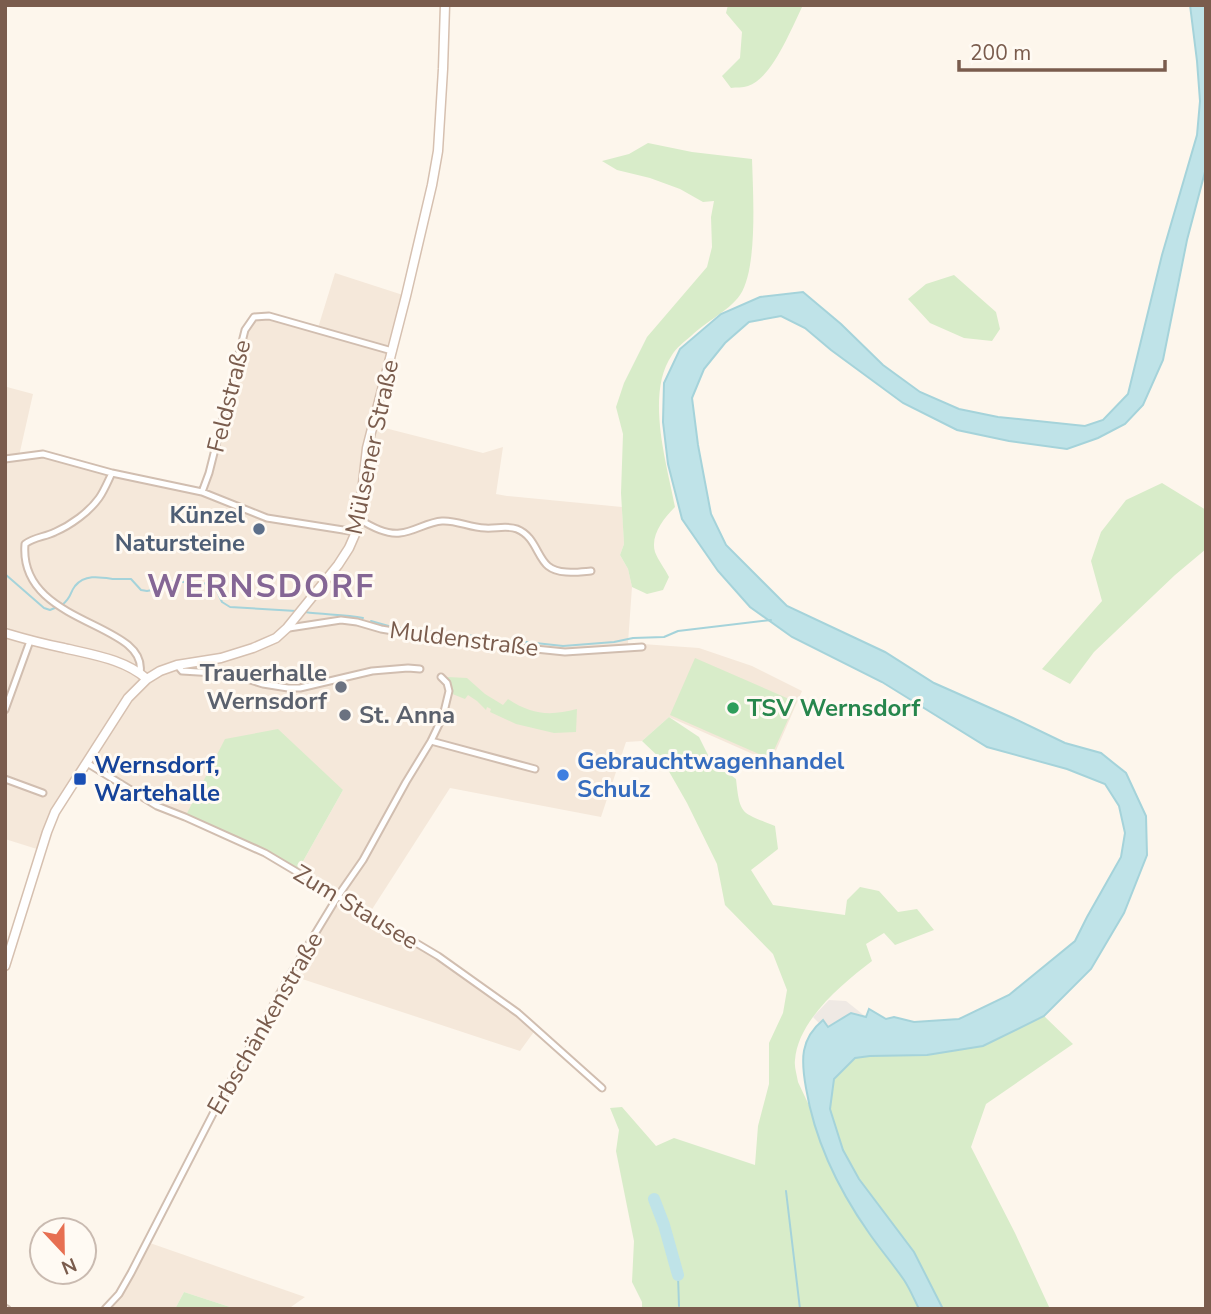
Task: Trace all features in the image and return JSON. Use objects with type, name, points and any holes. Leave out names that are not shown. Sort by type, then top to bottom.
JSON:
[{"type":"street","name":"Mülsener Straße","points":[[5,966],[55,813],[143,676],[177,665],[221,658],[275,638],[287,628],[349,548],[359,519],[367,448],[432,186],[438,151],[445,5]]},
{"type":"street","name":"Feldstraße","points":[[202,492],[245,330],[254,317],[269,316],[392,351]]},
{"type":"street","points":[[5,459],[43,454],[112,473],[202,492],[267,519],[356,532]]},
{"type":"street","points":[[112,473],[100,496],[81,516],[54,533],[32,538],[25,544],[24,557],[32,582],[45,596],[130,646],[139,658],[143,676]]},
{"type":"street","points":[[359,519],[374,528],[398,534],[440,521],[477,528],[518,529],[534,542],[548,566],[570,572],[591,571]]},
{"type":"street","name":"Muldenstraße","points":[[287,628],[341,620],[405,633],[565,652],[642,647]]},
{"type":"street","points":[[5,632],[112,659],[143,676]]},
{"type":"street","points":[[6,708],[30,640]]},
{"type":"street","points":[[177,665],[182,671],[231,674],[288,688],[300,688],[372,671],[420,669]]},
{"type":"street","name":"Erbschänkenstraße","points":[[105,1309],[131,1273],[217,1106],[290,975],[363,860],[432,741],[443,716],[449,691],[447,682],[440,677]]},
{"type":"street","points":[[432,741],[535,769]]},
{"type":"street","name":"Zum Stausee","points":[[87,763],[157,806],[265,853],[438,956],[518,1013],[602,1088]]},
{"type":"street","points":[[5,779],[43,793]]},
{"type":"shaded area","points":[[335,273],[406,296],[373,425],[483,453],[503,447],[496,494],[622,507],[624,544],[620,555],[628,569],[632,587],[628,643],[699,648],[752,666],[802,691],[771,762],[669,717],[642,741],[626,742],[601,817],[450,788],[369,914],[438,956],[536,1029],[520,1051],[290,975],[338,896],[297,872],[343,790],[185,817],[157,806],[90,763],[59,804],[40,850],[5,839],[7,387],[33,394],[19,456],[43,454],[202,492],[245,330],[254,317],[269,316],[317,331]]},
{"type":"shaded area","points":[[829,1000],[846,1001],[866,1017],[828,1027],[823,1020],[819,1023],[813,1017]]},
{"type":"shaded area","points":[[147,1242],[305,1297],[291,1307],[236,1309],[184,1292],[175,1309],[105,1309],[119,1294]]},
{"type":"green space","points":[[728,5],[803,5],[773,63],[757,81],[746,87],[731,88],[722,76],[740,58],[742,32],[726,13]]},
{"type":"green space","points":[[648,143],[692,152],[752,159],[753,210],[750,267],[740,295],[678,347],[664,371],[660,389],[660,430],[675,507],[654,539],[655,552],[669,577],[663,590],[647,594],[632,587],[628,569],[620,555],[624,544],[621,493],[623,434],[616,407],[624,383],[647,337],[707,267],[712,247],[711,217],[714,201],[703,202],[680,189],[617,170],[602,161],[629,154]]},
{"type":"green space","points":[[954,275],[996,312],[1000,329],[992,341],[964,338],[930,323],[908,299],[926,284]]},
{"type":"green space","points":[[1162,483],[1206,510],[1206,549],[1094,652],[1070,684],[1042,669],[1102,601],[1091,561],[1101,532],[1126,500]]},
{"type":"green space","name":"TSV Wernsdorf","points":[[695,658],[796,702],[770,759],[670,715]]},
{"type":"green space","points":[[447,677],[467,678],[503,705],[508,699],[541,713],[577,709],[576,732],[554,733],[516,724],[490,712],[491,709],[487,707],[486,710],[468,695],[465,699],[450,693]]},
{"type":"green space","points":[[669,717],[699,737],[710,759],[736,779],[739,800],[744,811],[775,826],[778,849],[751,870],[773,905],[845,915],[847,900],[860,887],[879,891],[898,912],[917,909],[934,930],[895,945],[884,933],[866,944],[872,961],[835,992],[813,1017],[798,1045],[795,1063],[798,1082],[868,1231],[906,1282],[919,1309],[642,1309],[642,1302],[632,1282],[634,1241],[616,1151],[619,1130],[610,1108],[622,1107],[656,1146],[674,1138],[755,1165],[758,1126],[769,1084],[769,1043],[783,1013],[787,990],[773,954],[725,905],[717,864],[687,803],[663,761],[642,741]]},
{"type":"green space","points":[[278,729],[343,790],[297,872],[265,853],[185,817],[225,739]]},
{"type":"green space","points":[[1044,1016],[1073,1044],[986,1104],[971,1147],[1050,1309],[943,1309],[914,1252],[859,1179],[843,1150],[830,1109],[834,1079],[855,1058],[927,1055],[983,1046]]},
{"type":"green space","points":[[184,1292],[236,1309],[175,1309]]},
{"type":"water","points":[[1190,5],[1206,5],[1206,168],[1187,240],[1163,360],[1143,405],[1125,424],[1098,438],[1067,449],[957,430],[903,403],[805,328],[781,316],[749,322],[725,343],[704,369],[692,398],[711,514],[726,545],[787,606],[885,652],[934,683],[1065,743],[1101,753],[1126,773],[1146,816],[1147,855],[1124,913],[1091,969],[1044,1016],[983,1046],[927,1055],[855,1058],[834,1079],[830,1109],[843,1150],[859,1179],[914,1252],[943,1309],[919,1309],[904,1280],[858,1216],[829,1164],[815,1127],[806,1088],[803,1059],[806,1042],[823,1020],[828,1027],[851,1013],[866,1017],[869,1009],[886,1019],[894,1017],[914,1022],[959,1019],[1009,995],[1075,941],[1121,857],[1125,833],[1119,806],[1105,784],[1067,769],[987,747],[882,682],[792,637],[750,607],[718,571],[682,519],[668,464],[663,422],[664,383],[680,349],[721,314],[760,297],[803,292],[883,365],[920,392],[959,409],[998,417],[1085,426],[1103,420],[1128,394],[1162,255],[1197,135],[1200,101]]},
{"type":"waterway","points":[[5,574],[44,608],[50,610],[57,607]]},
{"type":"waterway","points":[[62,605],[79,582],[98,577],[131,579],[141,590],[147,591],[169,581],[211,584],[222,602],[230,607],[296,611]]},
{"type":"waterway","points":[[305,612],[363,618]]},
{"type":"waterway","points":[[371,621],[392,627],[563,646],[664,637],[678,631],[771,620]]},
{"type":"waterway","points":[[786,1191],[800,1309]]},
{"type":"waterway","points":[[654,1199],[678,1275]]},
{"type":"waterway","points":[[678,1275],[679,1306]]},
{"type":"place","name":"Künzel Natursteine","points":[[259,529]]},
{"type":"place","name":"Trauerhalle Wernsdorf","points":[[341,687]]},
{"type":"place","name":"TSV Wernsdorf","points":[[733,708]]},
{"type":"place","name":"St. Anna","points":[[345,715]]},
{"type":"place","name":"Gebrauchtwagenhandel Schulz","points":[[563,775]]},
{"type":"place","name":"Wernsdorf, Wartehalle","points":[[80,779]]},
{"type":"district","name":"WERNSDORF","points":[[261,586]]}]
